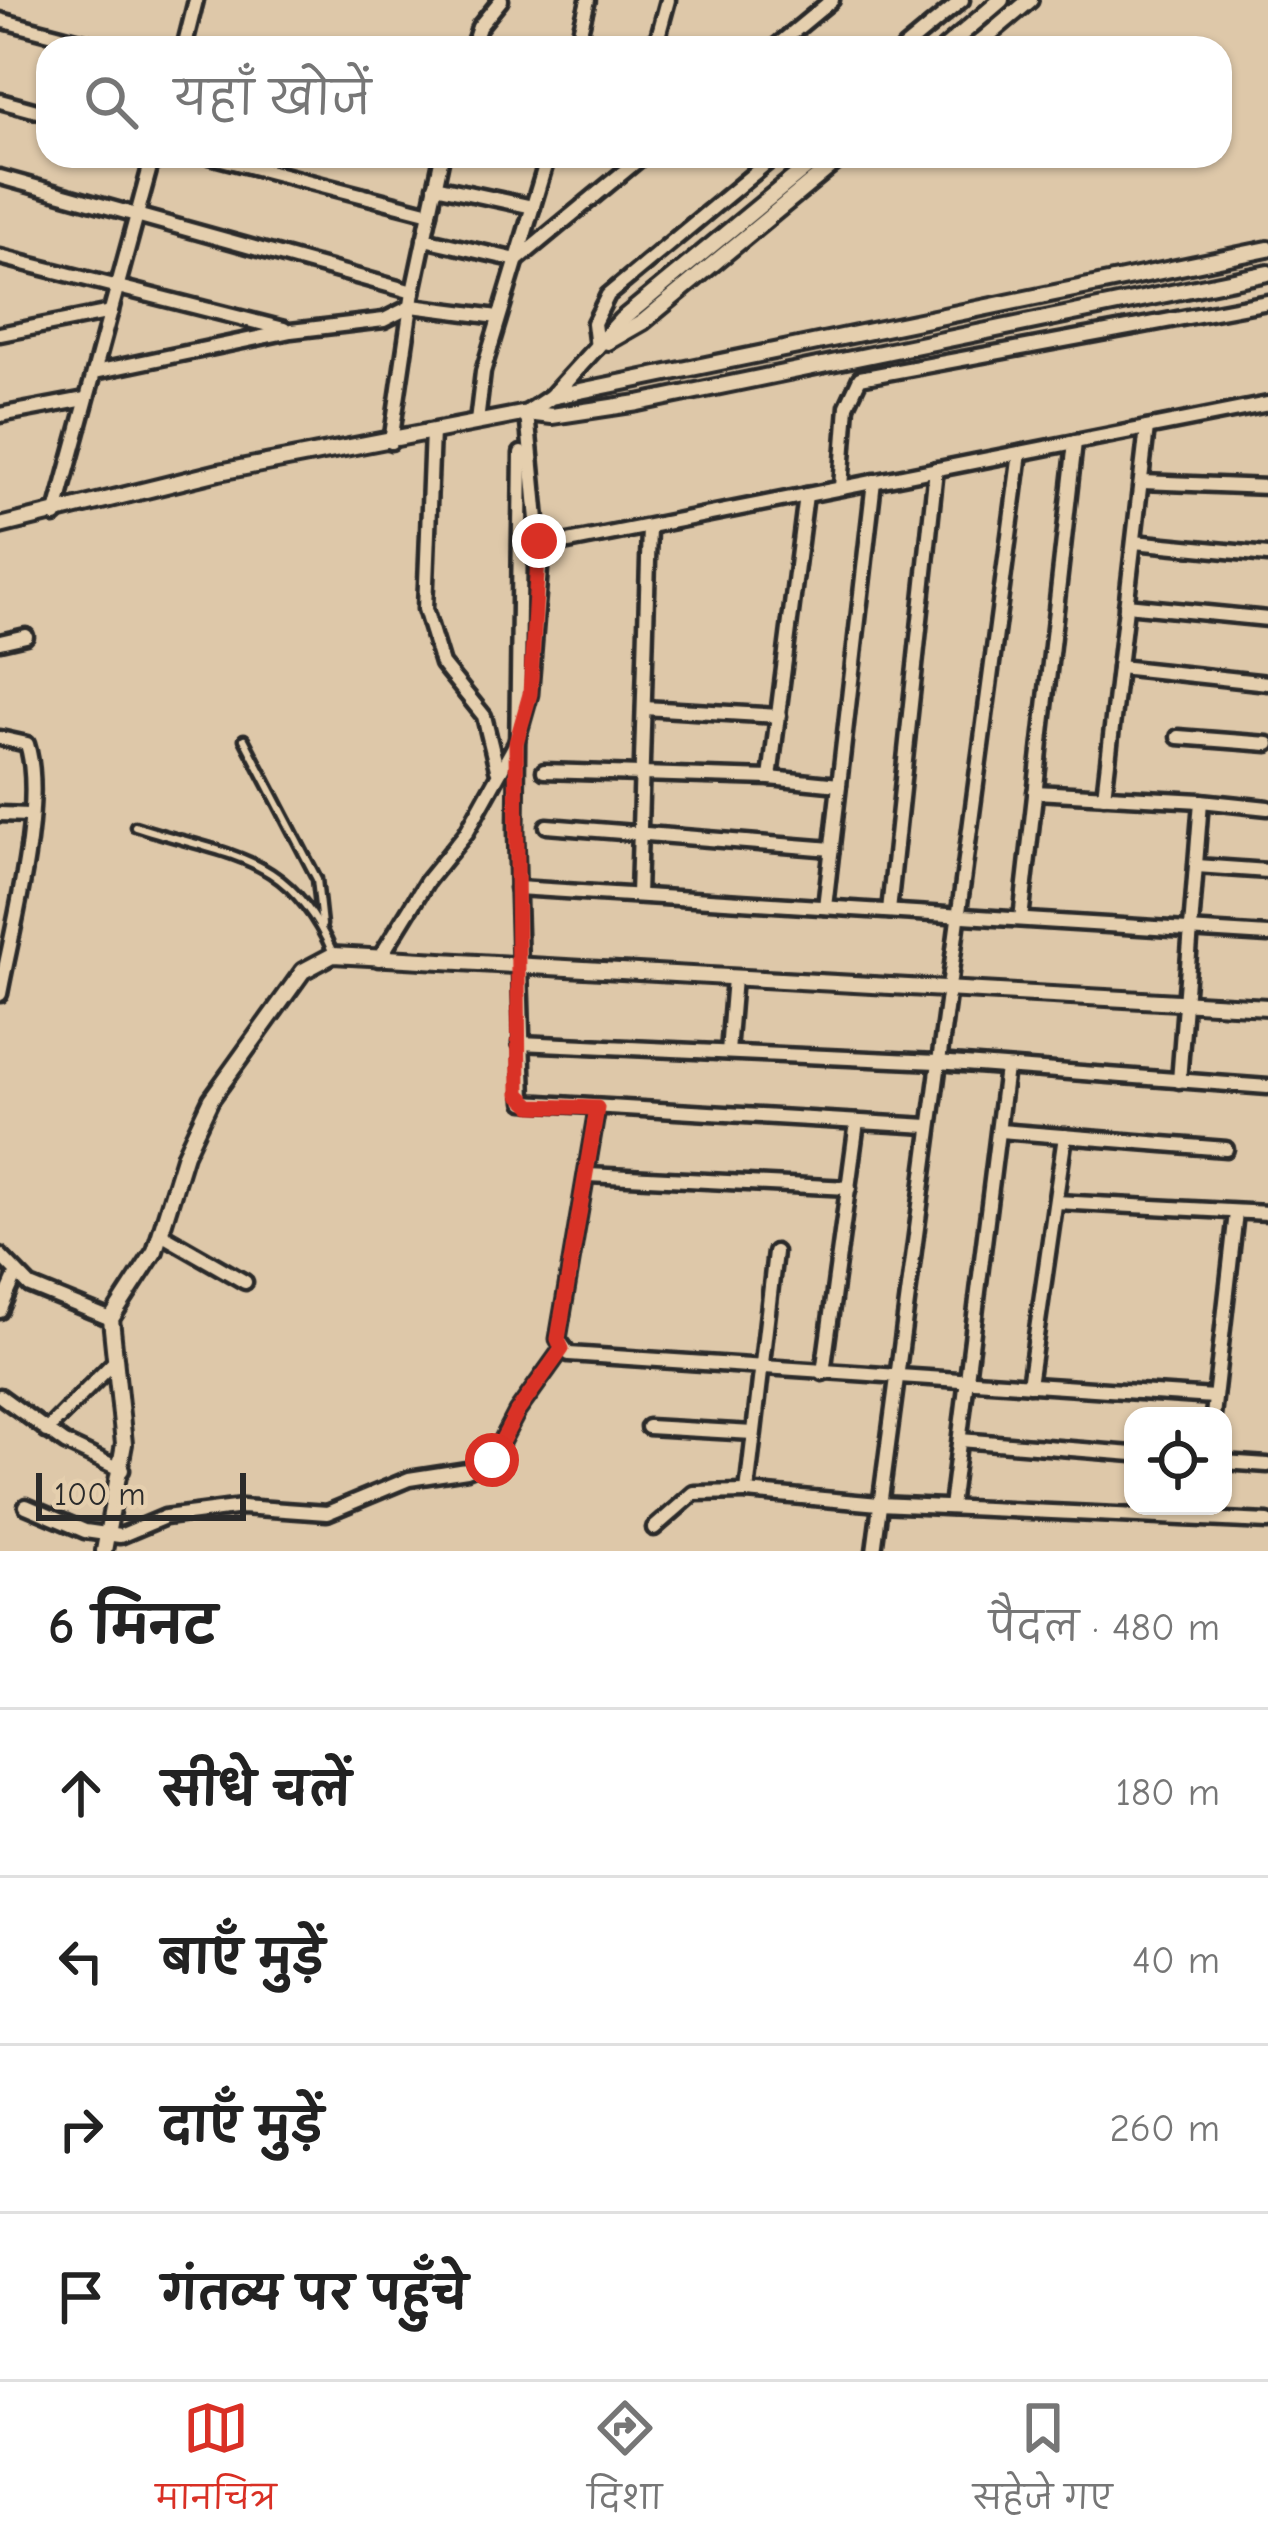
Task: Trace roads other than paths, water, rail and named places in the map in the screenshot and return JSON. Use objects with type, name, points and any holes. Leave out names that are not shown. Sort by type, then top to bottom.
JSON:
[{"type":"street","points":[[187,36],[196,0]]},
{"type":"street","points":[[476,36],[500,0]]},
{"type":"street","points":[[579,36],[588,0]]},
{"type":"street","points":[[658,36],[668,0]]},
{"type":"street","points":[[788,36],[832,0]]},
{"type":"street","points":[[918,36],[962,0]]},
{"type":"street","points":[[959,36],[1001,0]]},
{"type":"street","points":[[987,36],[1030,0]]},
{"type":"street","points":[[0,20],[61,36]]},
{"type":"street","points":[[0,101],[36,111]]},
{"type":"street","points":[[55,516],[150,168]]},
{"type":"street","points":[[256,168],[430,213]]},
{"type":"street","points":[[391,442],[439,168]]},
{"type":"street","points":[[477,422],[498,317],[544,168]]},
{"type":"street","points":[[621,175],[623,168]]},
{"type":"street","points":[[517,260],[629,168]]},
{"type":"street","points":[[597,348],[594,323],[608,295],[761,168]]},
{"type":"street","points":[[527,413],[551,397],[688,262],[805,168]]},
{"type":"street","points":[[597,348],[643,322],[829,168]]},
{"type":"street","points":[[0,177],[413,299],[498,317]]},
{"type":"street","points":[[435,186],[533,207]]},
{"type":"street","points":[[424,239],[517,260]]},
{"type":"street","points":[[551,397],[1268,249]]},
{"type":"street","points":[[2,258],[291,331]]},
{"type":"street","points":[[0,526],[219,472],[527,413],[552,416],[1268,273]]},
{"type":"street","points":[[95,372],[291,331],[384,320],[413,299]]},
{"type":"street","points":[[853,383],[881,371],[1268,302]]},
{"type":"street","points":[[0,334],[111,312]]},
{"type":"street","points":[[841,488],[853,383],[847,359]]},
{"type":"street","points":[[551,397],[552,416]]},
{"type":"street","points":[[0,415],[85,399]]},
{"type":"street","points":[[542,544],[1268,404]]},
{"type":"street","points":[[379,959],[427,881],[466,833],[516,743],[530,694],[542,544],[527,413]]},
{"type":"street","points":[[1104,796],[1147,428]]},
{"type":"street","points":[[432,431],[425,609],[442,664],[490,728],[497,770]]},
{"type":"street","points":[[1021,919],[1075,442]]},
{"type":"street","points":[[521,453],[516,743],[524,1102],[928,1126]]},
{"type":"street","points":[[874,1551],[1020,453]]},
{"type":"street","points":[[889,911],[936,469]]},
{"type":"street","points":[[825,907],[874,481]]},
{"type":"street","points":[[1142,482],[1268,487]]},
{"type":"street","points":[[770,778],[806,495]]},
{"type":"street","points":[[638,896],[649,527]]},
{"type":"street","points":[[1134,542],[1268,555]]},
{"type":"street","points":[[1126,605],[1268,619]]},
{"type":"street","points":[[0,642],[26,636]]},
{"type":"street","points":[[1119,667],[1268,682]]},
{"type":"street","points":[[644,708],[779,716]]},
{"type":"street","points":[[1178,737],[1268,745]]},
{"type":"street","points":[[0,738],[27,744],[29,815],[0,994]]},
{"type":"street","points":[[544,771],[770,778],[839,785]]},
{"type":"street","points":[[1035,792],[1268,808]]},
{"type":"street","points":[[1179,1081],[1201,801]]},
{"type":"street","points":[[0,814],[29,815]]},
{"type":"street","points":[[547,826],[832,849]]},
{"type":"street","points":[[1197,866],[1268,871]]},
{"type":"street","points":[[0,885],[20,885]]},
{"type":"street","points":[[518,888],[1268,935]]},
{"type":"street","points":[[105,1544],[122,1471],[124,1415],[111,1319],[141,1277],[161,1234],[185,1154],[211,1099],[303,971],[333,955],[1268,1007]]},
{"type":"street","points":[[728,1052],[734,978]]},
{"type":"street","points":[[520,1043],[937,1062],[1268,1087]]},
{"type":"street","points":[[951,1507],[1006,1068]]},
{"type":"street","points":[[597,1108],[558,1339],[562,1349],[584,1358],[763,1364],[823,1373],[1214,1397]]},
{"type":"street","points":[[823,1373],[857,1122]]},
{"type":"street","points":[[1000,1131],[1226,1149]]},
{"type":"street","points":[[1030,1385],[1064,1136]]},
{"type":"street","points":[[588,1175],[849,1188]]},
{"type":"street","points":[[1056,1202],[1268,1213]]},
{"type":"street","points":[[1213,1407],[1236,1213]]},
{"type":"street","points":[[161,1234],[245,1282]]},
{"type":"street","points":[[747,1492],[775,1252]]},
{"type":"street","points":[[0,1256],[15,1277],[111,1319]]},
{"type":"street","points":[[0,1311],[15,1277]]},
{"type":"street","points":[[26,1506],[105,1544],[165,1517],[242,1507],[327,1513],[409,1479],[483,1466],[492,1460],[517,1412],[562,1349]]},
{"type":"street","points":[[46,1431],[116,1360]]},
{"type":"street","points":[[0,1396],[46,1431],[122,1471]]},
{"type":"street","points":[[648,1427],[753,1433]]},
{"type":"street","points":[[960,1440],[1124,1453]]},
{"type":"street","points":[[1232,1463],[1268,1466]]},
{"type":"street","points":[[654,1528],[694,1493],[747,1492],[879,1504],[1268,1522]]},
{"type":"lane","points":[[244,739],[322,891],[322,929]]},
{"type":"lane","points":[[135,826],[268,867],[322,929],[333,955]]}]
